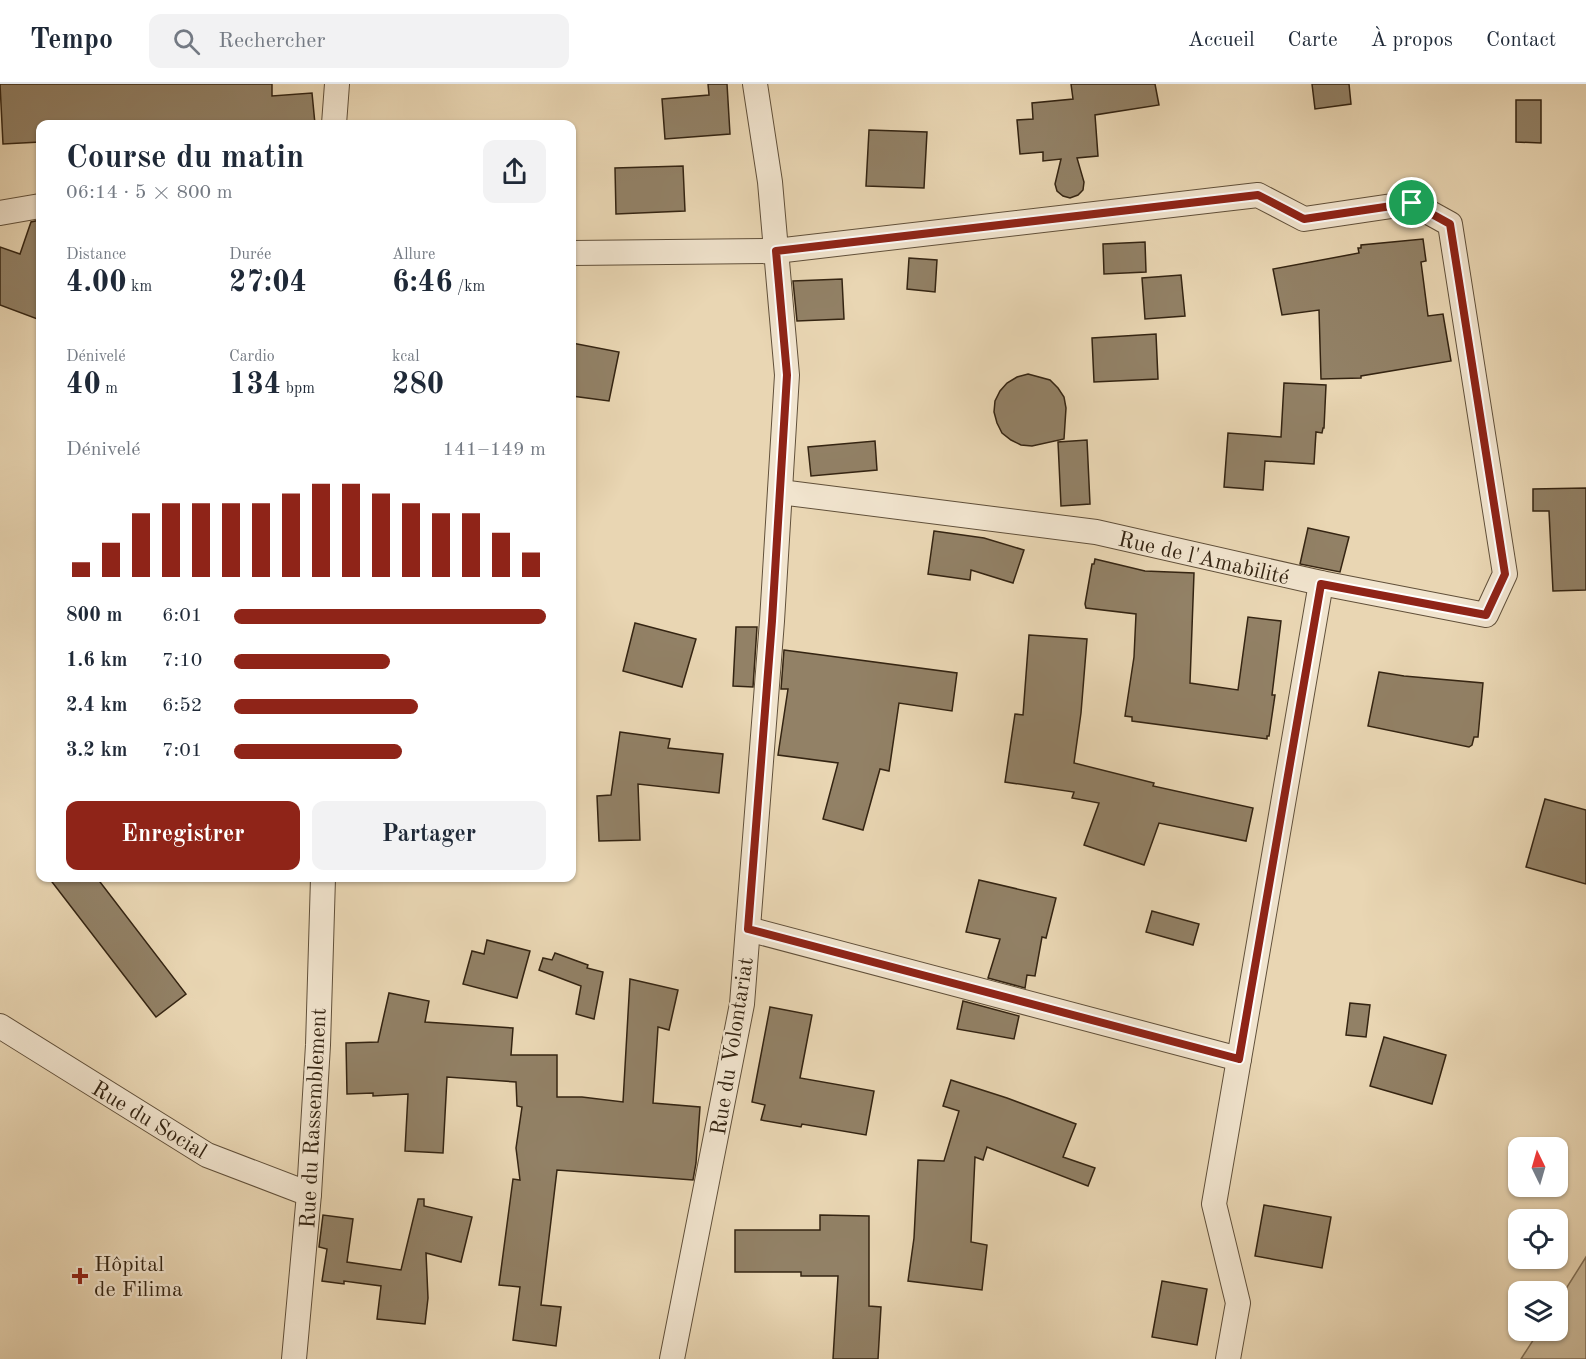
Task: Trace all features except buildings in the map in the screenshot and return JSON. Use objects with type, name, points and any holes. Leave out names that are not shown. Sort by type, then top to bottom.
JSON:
[{"type":"street","points":[[334,120],[337,84]]},
{"type":"street","name":"Rue du Volontariat","points":[[672,1359],[742,1004],[780,492],[787,375],[770,182],[755,84]]},
{"type":"street","name":"Rue de l'Amabilité","points":[[576,253],[776,251],[1258,195],[1304,219],[1412,203],[1450,224],[1505,574],[1486,615],[1321,584],[1096,532],[780,492]]},
{"type":"street","points":[[0,213],[36,207]]},
{"type":"street","points":[[1228,1359],[1238,1303],[1214,1204],[1321,584]]},
{"type":"street","name":"Rue du Rassemblement","points":[[294,1359],[309,1194],[318,1045],[323,882]]},
{"type":"street","points":[[748,929],[1239,1059]]},
{"type":"street","name":"Rue du Social","points":[[0,1026],[207,1155],[309,1194]]},
{"type":"shaded area","points":[[1586,1257],[1586,1359],[1521,1359],[1533,1341],[1568,1341],[1568,1286]]},
{"type":"place","name":"Hôpital de Filima","points":[[80,1276]]},
{"type":"route","points":[[1258,195],[1304,219],[1412,203],[1450,224],[1505,574],[1486,615],[1321,584],[1239,1059],[748,929],[772,621],[787,375],[776,251],[1258,195]]}]
